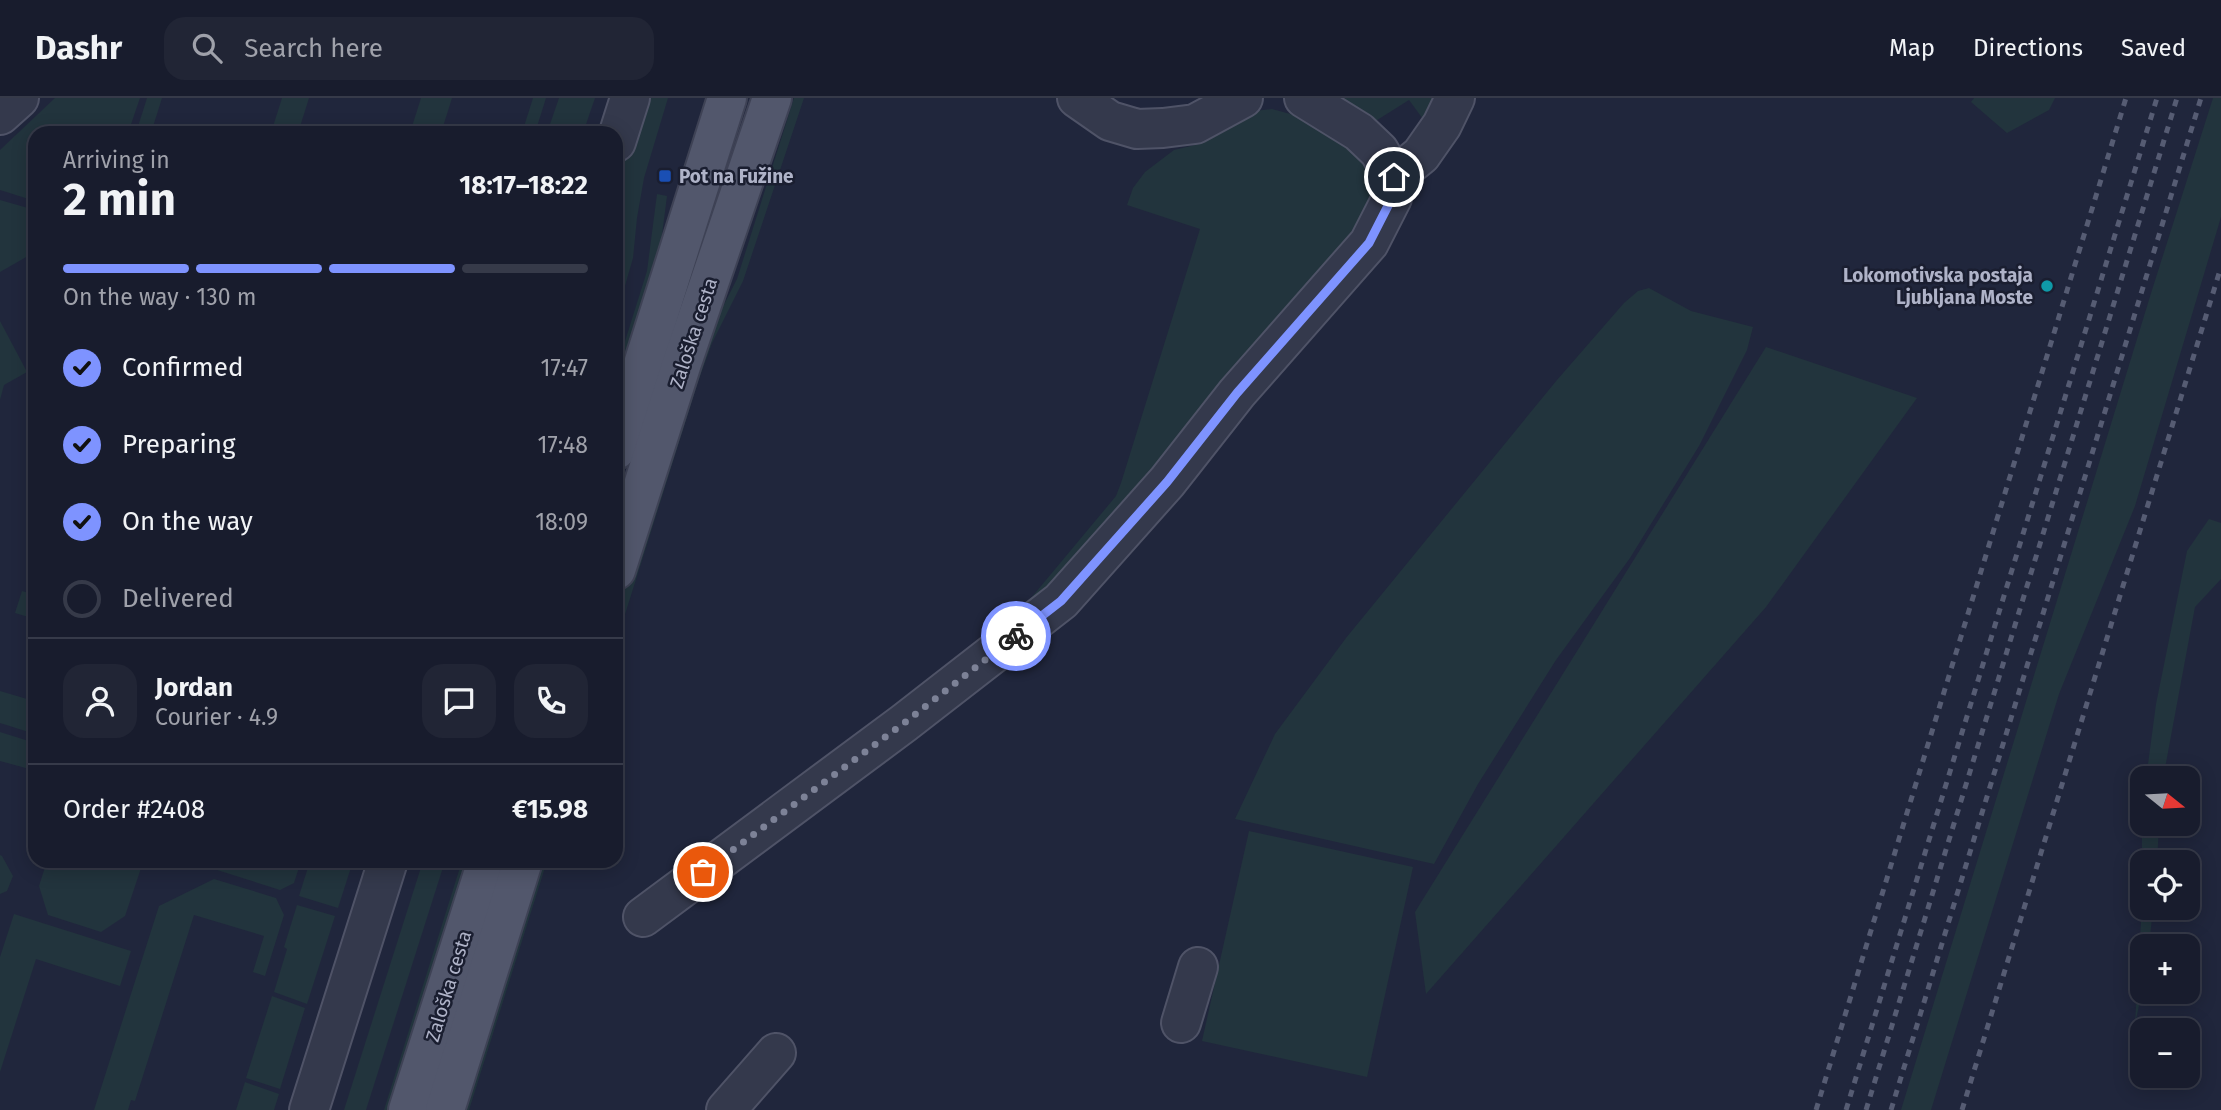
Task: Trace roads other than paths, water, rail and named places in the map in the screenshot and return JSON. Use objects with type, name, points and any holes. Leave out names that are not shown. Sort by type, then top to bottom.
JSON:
[{"type":"main road","name":"Zaloška cesta","points":[[623,428],[727,98]]},
{"type":"main road","name":"Zaloška cesta","points":[[623,548],[772,98]]},
{"type":"main road","name":"Zaloška cesta","points":[[408,1110],[485,868]]},
{"type":"main road","name":"Zaloška cesta","points":[[445,1110],[521,868]]},
{"type":"street","points":[[0,115],[19,98]]},
{"type":"street","points":[[621,126],[630,98]]},
{"type":"street","points":[[1077,98],[1110,121],[1137,129],[1195,124],[1243,98]]},
{"type":"street","points":[[643,917],[904,723],[1061,601],[1167,482],[1237,393],[1369,243],[1392,198],[1394,177],[1379,151],[1359,132],[1304,98]]},
{"type":"street","points":[[1394,177],[1420,155],[1442,125],[1455,98]]},
{"type":"street","points":[[309,1110],[386,868]]},
{"type":"street","points":[[1181,1023],[1198,967]]},
{"type":"street","points":[[726,1110],[776,1053]]},
{"type":"railway","points":[[1816,1110],[2126,98]]},
{"type":"railway","points":[[1846,1110],[2157,98]]},
{"type":"railway","points":[[1866,1110],[2177,98]]},
{"type":"railway","points":[[1891,1110],[2201,98]]},
{"type":"railway","points":[[1962,1110],[2221,267]]},
{"type":"place","name":"Pot na Fužine","points":[[665,176]]},
{"type":"place","name":"Lokomotivska postaja Ljubljana Moste","points":[[2047,286]]}]
